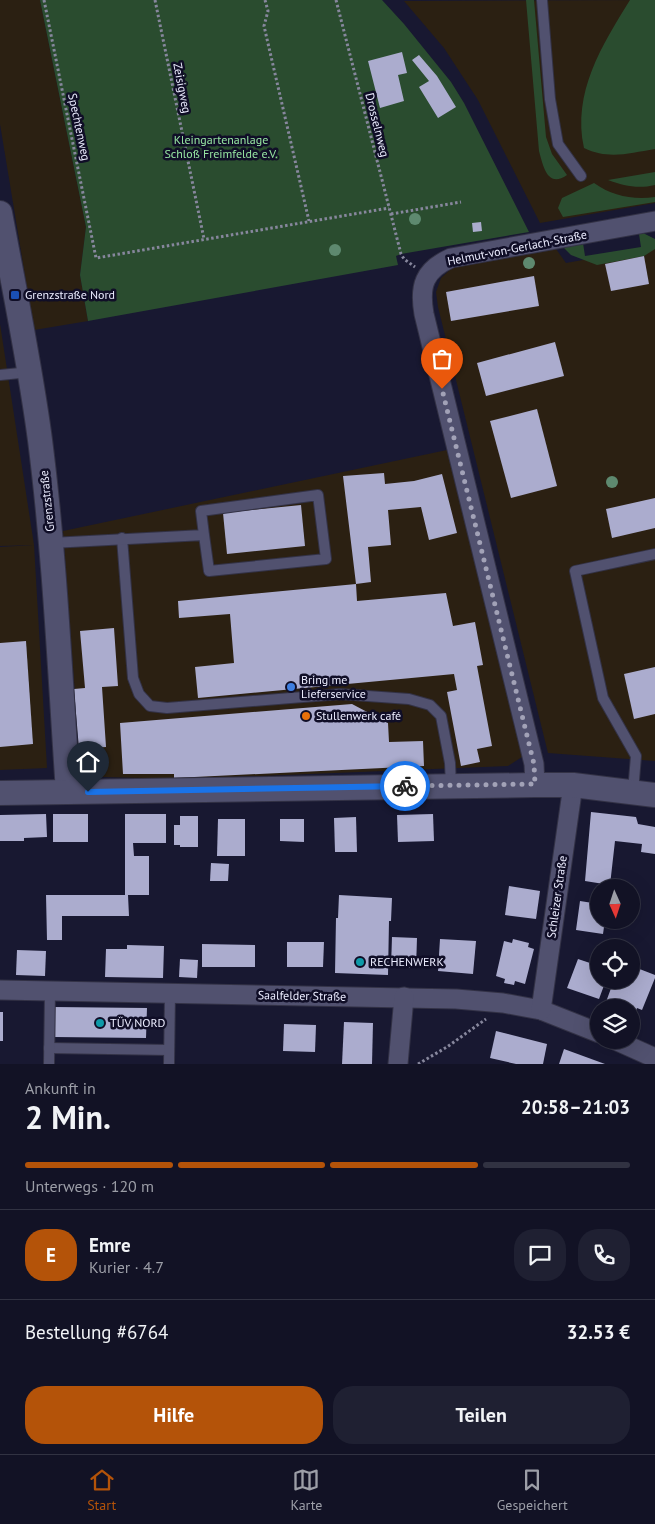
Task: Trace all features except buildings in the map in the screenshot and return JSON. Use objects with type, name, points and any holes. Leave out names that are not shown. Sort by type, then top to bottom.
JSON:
[{"type":"street","name":"Grenzstraße","points":[[0,212],[30,372],[40,440],[51,543],[68,792]]},
{"type":"street","name":"Helmut-von-Gerlach-Straße","points":[[535,784],[534,764],[424,314],[422,292],[424,282],[435,268],[451,258],[655,222]]},
{"type":"street","points":[[0,793],[535,784],[573,785],[644,794]]},
{"type":"street","name":"Schleizer Straße","points":[[540,1010],[573,785]]},
{"type":"street","name":"Saalfelder Straße","points":[[0,990],[456,999],[503,1003],[540,1010],[590,1029]]},
{"type":"street","points":[[398,1064],[404,997]]},
{"type":"street","points":[[635,1049],[655,1058]]},
{"type":"lane","points":[[542,0],[550,99],[558,144],[581,176]]},
{"type":"lane","points":[[0,375],[30,372]]},
{"type":"lane","points":[[318,495],[326,559],[209,571],[204,534],[201,511],[318,495]]},
{"type":"lane","points":[[51,543],[204,534]]},
{"type":"lane","points":[[122,538],[133,678],[139,694],[150,706],[167,708],[340,694],[410,698],[430,705],[441,716],[450,763],[451,786]]},
{"type":"lane","points":[[644,794],[636,756],[603,698],[575,571],[655,554]]},
{"type":"lane","points":[[49,1064],[50,991]]},
{"type":"lane","points":[[169,1064],[170,993]]},
{"type":"lane","points":[[50,1048],[170,1050]]},
{"type":"path","name":"Spechtenweg","points":[[44,0],[96,258],[204,239]]},
{"type":"path","name":"Zeisigweg","points":[[155,0],[204,239]]},
{"type":"path","points":[[265,0],[268,11],[264,26],[309,220]]},
{"type":"path","name":"Drosselnweg","points":[[336,0],[401,254]]},
{"type":"path","points":[[391,214],[461,202]]},
{"type":"path","points":[[204,239],[389,208]]},
{"type":"path","points":[[418,1064],[485,1020],[503,1003]]},
{"type":"shaded area","points":[[0,0],[40,0],[86,227],[80,275],[88,321],[34,330],[0,124]]},
{"type":"shaded area","points":[[655,0],[655,203],[540,223],[478,100],[444,48],[404,1]]},
{"type":"shaded area","points":[[655,247],[655,761],[548,753],[438,307],[436,292],[441,278],[454,266],[556,249],[566,263]]},
{"type":"shaded area","points":[[0,324],[34,545],[0,546]]},
{"type":"shaded area","points":[[447,450],[525,755],[508,766],[184,779],[102,777],[95,776],[84,768],[80,762],[63,531]]},
{"type":"shaded area","points":[[34,545],[47,768],[0,770],[0,547]]},
{"type":"green space","name":"Kleingartenanlage Schloß Freimfelde e.V.","points":[[40,0],[382,0],[451,82],[464,103],[529,232],[401,254],[396,256],[398,265],[88,321],[80,275],[86,227]]},
{"type":"green space","points":[[526,0],[534,0],[546,137],[552,154],[567,175],[560,179],[550,177],[547,173],[539,151]]},
{"type":"green space","points":[[630,0],[655,0],[655,149],[628,154],[602,154],[584,148],[581,128],[582,108],[592,70],[600,52]]},
{"type":"green space","points":[[655,172],[655,185],[631,186],[608,180]]},
{"type":"green space","points":[[594,183],[608,191],[623,196],[655,197],[655,202],[563,217],[558,208],[562,198]]},
{"type":"green space","points":[[643,233],[655,239],[655,249],[644,256],[597,265],[571,255],[563,247],[583,243],[585,256],[641,247],[639,234]]},
{"type":"way so far","points":[[405,786],[535,784],[534,764],[442,389]]},
{"type":"place","name":"Grenzstraße Nord","points":[[15,295]]},
{"type":"place","name":"Bring me Lieferservice","points":[[291,687]]},
{"type":"place","name":"Stullenwerk café","points":[[306,716]]},
{"type":"place","name":"RECHENWERK","points":[[360,962]]},
{"type":"place","name":"TÜV NORD","points":[[100,1023]]},
{"type":"route","points":[[88,792],[405,786]]}]
